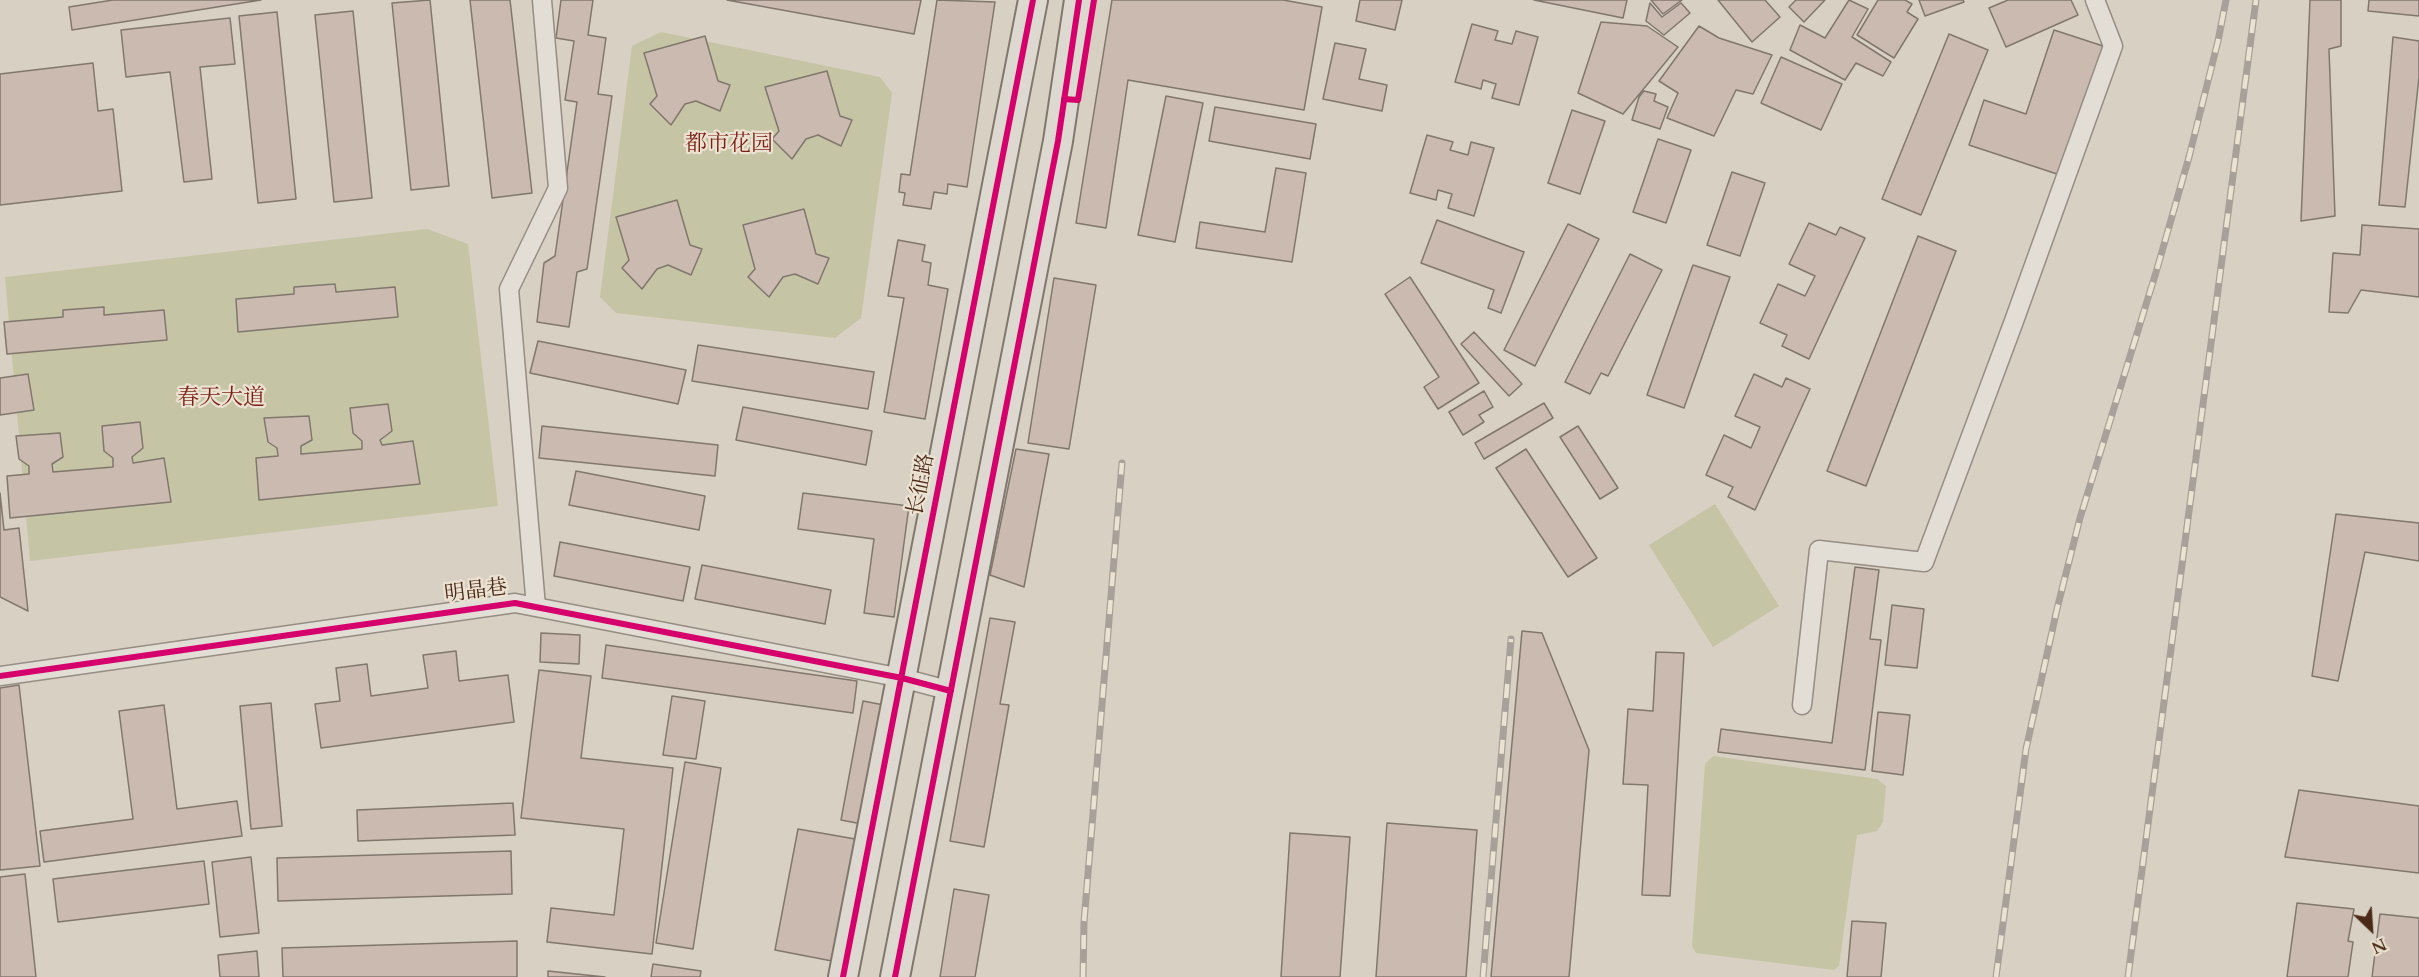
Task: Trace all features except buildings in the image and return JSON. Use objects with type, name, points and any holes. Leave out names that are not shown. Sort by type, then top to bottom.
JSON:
[{"type":"main road","name":"长征路","points":[[843,977],[1033,0]]},
{"type":"main road","points":[[895,977],[1058,141],[1079,0]]},
{"type":"street","points":[[536,607],[509,289],[558,188],[542,0]]},
{"type":"street","points":[[1802,705],[1819,550],[1924,562],[2113,46],[2095,0]]},
{"type":"street","name":"明晶巷","points":[[0,676],[515,603],[902,678],[951,691]]},
{"type":"green space","points":[[661,32],[880,77],[892,93],[861,318],[835,338],[616,313],[600,297],[632,46]]},
{"type":"green space","points":[[427,229],[468,244],[498,506],[30,561],[5,277]]},
{"type":"green space","points":[[1715,504],[1779,606],[1713,647],[1649,545]]},
{"type":"green space","points":[[1713,756],[1877,779],[1886,786],[1883,822],[1877,831],[1857,835],[1839,966],[1834,970],[1696,953],[1692,946],[1705,764]]},
{"type":"railway","points":[[1996,977],[2026,749],[2057,609],[2080,518],[2189,157],[2226,0]]},
{"type":"railway","points":[[2128,977],[2256,0]]},
{"type":"railway","points":[[1083,977],[1084,922],[1122,463]]},
{"type":"railway","points":[[1483,977],[1511,639]]},
{"type":"cycle path","points":[[843,977],[1033,0]]},
{"type":"cycle path","points":[[895,977],[1058,141],[1079,0]]},
{"type":"cycle path","points":[[1064,99],[1078,100],[1094,0]]},
{"type":"cycle path","points":[[0,676],[515,603],[902,678],[951,691]]},
{"type":"district","name":"都市花园","points":[[729,145]]},
{"type":"district","name":"春天大道","points":[[221,399]]}]
